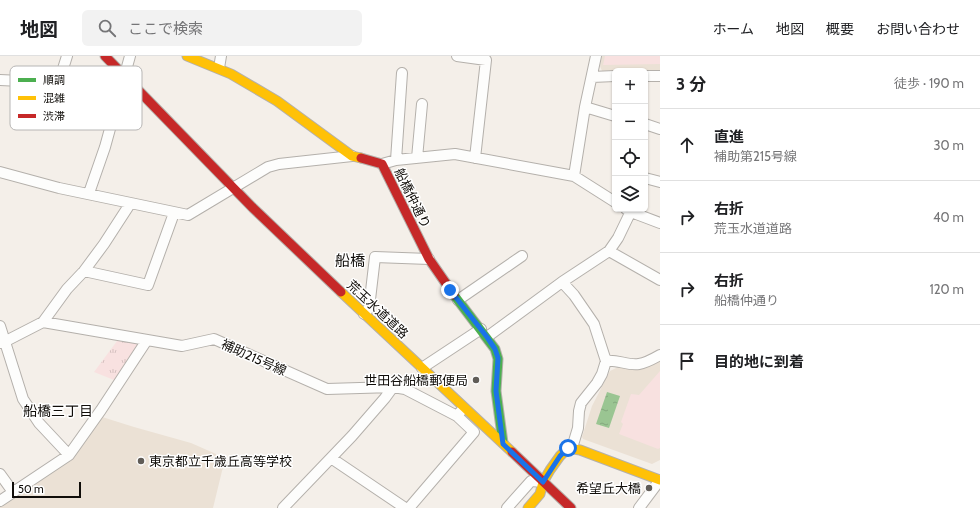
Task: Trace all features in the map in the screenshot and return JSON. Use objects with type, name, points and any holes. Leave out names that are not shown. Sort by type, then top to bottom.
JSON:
[{"type":"street","points":[[64,66],[67,56]]},
{"type":"street","name":"荒玉水道道路","points":[[105,56],[114,66]]},
{"type":"street","points":[[127,66],[130,56]]},
{"type":"street","name":"船橋仲通り","points":[[187,56],[219,68],[278,100],[352,156],[382,164],[429,259],[495,349],[498,358],[496,391],[503,444]]},
{"type":"street","points":[[219,68],[221,56]]},
{"type":"street","points":[[457,56],[486,60],[475,158]]},
{"type":"street","points":[[574,176],[585,107],[596,56]]},
{"type":"street","points":[[396,160],[402,73]]},
{"type":"street","points":[[592,77],[612,76]]},
{"type":"street","points":[[648,76],[660,76]]},
{"type":"street","points":[[0,80],[10,80]]},
{"type":"street","name":"荒玉水道道路","points":[[142,94],[253,208],[571,508]]},
{"type":"street","points":[[417,158],[422,104]]},
{"type":"street","points":[[585,107],[612,115]]},
{"type":"street","points":[[648,125],[660,129]]},
{"type":"street","points":[[89,193],[110,130]]},
{"type":"street","points":[[382,164],[396,160],[455,154],[574,176],[612,200]]},
{"type":"street","points":[[0,172],[59,188],[89,193],[188,215],[268,167],[279,164],[352,156]]},
{"type":"street","points":[[648,179],[660,182]]},
{"type":"street","points":[[3,342],[43,322],[67,289],[84,271],[104,244],[128,207],[129,203]]},
{"type":"street","points":[[422,368],[484,333],[609,251],[618,238],[629,212]]},
{"type":"street","points":[[635,212],[660,223]]},
{"type":"street","points":[[84,271],[148,285],[174,213]]},
{"type":"street","points":[[609,251],[660,280]]},
{"type":"street","points":[[458,300],[522,256]]},
{"type":"street","points":[[364,314],[369,308],[375,257],[429,259]]},
{"type":"street","points":[[562,282],[574,295],[594,324],[606,361],[602,374],[597,383],[581,403],[578,428],[572,448]]},
{"type":"street","name":"補助215号線","points":[[43,322],[182,346],[214,339],[327,389],[393,387],[405,390],[457,416],[474,432]]},
{"type":"street","points":[[0,326],[3,342],[23,399],[39,423],[69,455]]},
{"type":"street","points":[[0,501],[69,455],[101,410],[147,340]]},
{"type":"street","points":[[606,361],[638,364],[651,360],[660,355]]},
{"type":"street","points":[[283,508],[381,404],[393,387]]},
{"type":"street","points":[[457,416],[464,408]]},
{"type":"street","points":[[409,508],[481,424]]},
{"type":"street","points":[[528,508],[540,494],[543,482],[566,450],[572,448],[660,480],[639,508]]},
{"type":"street","points":[[330,458],[404,508]]},
{"type":"street","points":[[0,474],[13,492]]},
{"type":"street","points":[[506,508],[531,480],[543,482]]},
{"type":"shaded area","points":[[602,56],[660,56],[660,70],[648,70],[648,68],[612,68],[612,71],[602,71],[600,66]]},
{"type":"shaded area","points":[[660,361],[660,460],[652,464],[583,439],[582,437],[592,406],[610,371],[620,366],[639,369]]},
{"type":"shaded area","name":"東京都立千歳丘高等学校","points":[[99,416],[191,443],[216,454],[223,467],[213,508],[0,508],[0,502],[70,455]]},
{"type":"green space","points":[[605,56],[660,56],[660,64],[603,65]]},
{"type":"green space","points":[[120,337],[145,341],[119,382],[94,372]]},
{"type":"green space","points":[[660,371],[660,448],[658,449],[619,434],[623,424],[621,422],[631,394],[639,395]]},
{"type":"water","points":[[607,392],[620,396],[609,428],[596,424]]},
{"type":"traffic: fast","points":[[454,295],[495,349],[498,359],[496,391],[503,443]]},
{"type":"traffic: slow","points":[[187,56],[231,74],[277,101],[352,156],[361,158]]},
{"type":"traffic: slow","points":[[341,292],[512,452]]},
{"type":"traffic: slow","points":[[528,508],[540,494],[543,482],[550,470],[568,448],[580,450],[660,480]]},
{"type":"traffic: jam","points":[[105,56],[115,66]]},
{"type":"traffic: jam","points":[[142,94],[253,208],[341,292]]},
{"type":"traffic: jam","points":[[361,158],[382,164],[429,259],[454,295]]},
{"type":"traffic: jam","points":[[512,452],[571,508]]},
{"type":"place","name":"世田谷船橋郵便局","points":[[476,380]]},
{"type":"place","name":"東京都立千歳丘高等学校","points":[[141,461]]},
{"type":"place","name":"希望丘大橋","points":[[649,488]]},
{"type":"district","name":"船橋","points":[[350,261]]},
{"type":"district","name":"船橋三丁目","points":[[58,411]]},
{"type":"route","points":[[450,290],[495,349],[498,358],[496,391],[503,444],[543,482],[560,456],[568,448]]}]
